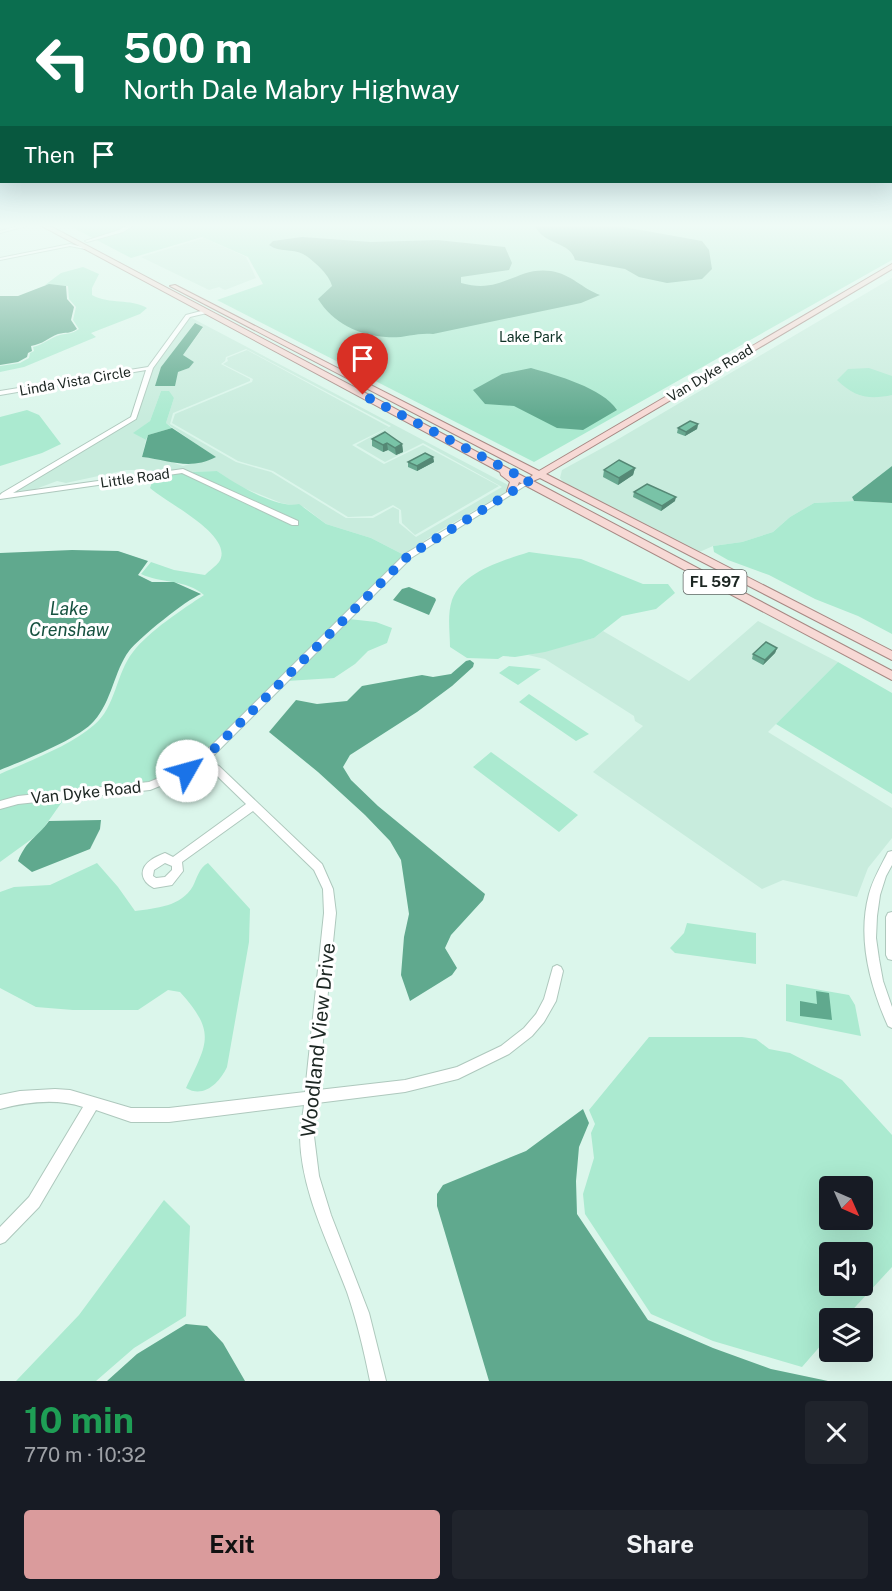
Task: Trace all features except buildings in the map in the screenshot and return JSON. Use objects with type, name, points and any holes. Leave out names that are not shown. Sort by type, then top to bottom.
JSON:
[{"type":"main road","name":"FL 597","points":[[163,289],[298,357],[367,386],[518,465],[596,518],[892,676]]},
{"type":"main road","name":"FL 597","points":[[170,289],[298,357],[660,538],[892,659]]},
{"type":"main road","name":"Van Dyke Road","points":[[535,477],[674,404],[857,289]]},
{"type":"main road","name":"Van Dyke Road","points":[[558,465],[732,360],[864,289]]},
{"type":"main road","points":[[298,357],[305,367],[337,385],[509,475],[514,481],[512,491]]},
{"type":"main road","points":[[674,404],[674,399],[732,360]]},
{"type":"main road","points":[[518,465],[537,468],[558,465]]},
{"type":"main road","points":[[558,465],[555,472],[557,480],[626,516],[660,538]]},
{"type":"main road","points":[[596,518],[609,521],[675,554],[689,553]]},
{"type":"main road","points":[[765,608],[772,606],[785,608],[892,659]]},
{"type":"street","name":"Little Road","points":[[1,497],[134,418],[150,368],[188,316],[205,312]]},
{"type":"street","name":"Linda Vista Circle","points":[[0,393],[150,368]]},
{"type":"street","name":"Little Road","points":[[1,497],[183,471],[295,523]]},
{"type":"street","name":"Van Dyke Road","points":[[0,805],[18,800],[150,786],[187,771],[208,755],[408,556],[535,477]]},
{"type":"street","name":"Woodland View Drive","points":[[216,770],[318,867],[328,889],[329,928],[307,1136],[310,1172],[355,1294],[378,1381]]},
{"type":"street","points":[[175,861],[253,805]]},
{"type":"street","points":[[892,855],[884,867],[874,896],[870,933],[874,972],[892,1022]]},
{"type":"street","points":[[892,917],[892,955]]},
{"type":"street","points":[[0,1102],[20,1097],[70,1096],[131,1115],[148,1116],[428,1082],[486,1061],[528,1032],[550,1001],[557,970]]},
{"type":"street","points":[[0,1237],[34,1202],[92,1104]]},
{"type":"shaded area","points":[[873,289],[892,289],[892,466],[852,497],[854,501],[814,503],[790,517],[773,532],[742,542],[713,546],[695,554],[566,485],[560,478],[562,470]]},
{"type":"shaded area","points":[[190,317],[510,486],[509,490],[434,534],[404,555],[371,538],[326,524],[304,507],[281,503],[239,486],[217,471],[183,470],[156,473],[148,470],[126,470],[66,483],[57,481],[33,490],[15,491],[136,419],[153,368]],"holes":[[[196,323],[203,328],[183,355],[194,362],[189,368],[178,372],[161,367]],[[246,349],[391,426],[356,445],[385,462],[423,443],[502,487],[416,537],[399,523],[399,510],[393,507],[373,518],[346,518],[271,472],[236,462],[170,424],[173,413],[250,381],[221,364],[226,357]],[[161,391],[174,398],[166,423],[215,457],[183,466],[162,459],[142,457],[146,440],[134,433],[150,421]]]},
{"type":"shaded area","points":[[247,350],[389,427],[352,445],[384,464],[423,445],[499,486],[415,535],[402,523],[401,510],[393,505],[372,516],[348,517],[273,471],[238,461],[172,423],[175,414],[252,382],[253,379],[223,364],[228,361],[227,358]]},
{"type":"shaded area","points":[[758,621],[838,662],[768,732],[892,808],[892,838],[868,868],[857,897],[783,880],[762,889],[593,772],[643,726],[635,721],[634,716],[545,659],[528,655],[594,638],[603,631],[689,681]]},
{"type":"green space","points":[[68,289],[92,289],[92,295],[99,298],[134,303],[147,308],[140,314],[91,333],[96,337],[24,367],[0,372],[0,366],[20,363],[29,358],[30,353],[34,351],[33,347],[79,329],[73,320],[76,307],[69,299]]},
{"type":"green space","name":"Lake Park","points":[[247,289],[840,289],[534,462],[217,300]]},
{"type":"green space","points":[[869,368],[892,376],[892,395],[862,396],[843,386],[837,380],[848,369]]},
{"type":"green space","points":[[161,391],[169,391],[174,398],[166,423],[172,428],[148,435],[146,440],[133,433],[150,421]]},
{"type":"green space","points":[[27,410],[39,415],[61,444],[42,453],[0,466],[0,417]]},
{"type":"green space","points":[[217,471],[256,494],[279,503],[299,504],[326,524],[371,538],[404,555],[205,753],[185,768],[149,782],[18,796],[0,801],[0,774],[61,746],[94,725],[112,700],[127,660],[133,652],[157,628],[204,595],[190,586],[141,574],[151,562],[174,570],[205,575],[219,562],[222,552],[218,541],[209,531],[150,488],[154,477],[182,473],[295,525],[299,523],[191,472]]},
{"type":"green space","points":[[854,501],[892,503],[892,634],[769,575],[728,560],[714,552],[713,546],[742,542],[773,532],[790,517],[814,503]]},
{"type":"green space","points":[[529,552],[581,559],[643,584],[668,584],[675,593],[656,609],[622,616],[594,638],[545,652],[515,657],[503,656],[498,659],[467,658],[450,647],[450,612],[457,590],[484,568]]},
{"type":"green space","points":[[349,619],[376,622],[392,628],[387,643],[368,651],[355,664],[334,678],[287,681]]},
{"type":"green space","points":[[838,662],[892,693],[892,794],[776,724]]},
{"type":"green space","points":[[509,666],[541,669],[518,685],[499,673]]},
{"type":"green space","points":[[529,694],[589,734],[576,741],[519,702]]},
{"type":"green space","points":[[491,752],[578,815],[559,832],[473,767]]},
{"type":"green space","points":[[64,799],[40,833],[0,862],[0,809],[18,803]]},
{"type":"green space","points":[[97,863],[135,911],[167,905],[182,898],[193,886],[200,870],[208,863],[250,909],[249,942],[227,1067],[216,1083],[205,1090],[193,1091],[186,1088],[199,1060],[205,1038],[200,1018],[180,992],[168,990],[138,1010],[73,1010],[36,1007],[0,988],[0,892],[14,887],[50,885]]},
{"type":"green space","points":[[687,923],[756,933],[756,964],[675,953],[670,948],[684,933]]},
{"type":"green space","points":[[786,984],[849,995],[855,1005],[861,1036],[786,1021]]},
{"type":"green space","points":[[649,1037],[742,1037],[756,1039],[769,1049],[790,1053],[842,1080],[892,1135],[892,1267],[873,1288],[873,1242],[819,1242],[819,1296],[865,1296],[854,1308],[819,1308],[819,1347],[802,1367],[713,1341],[651,1314],[585,1214],[583,1194],[594,1158],[591,1133],[595,1124],[589,1110]]},
{"type":"green space","points":[[164,1200],[190,1226],[186,1316],[134,1348],[96,1381],[16,1381],[79,1315]]},
{"type":"water","points":[[35,289],[66,289],[67,299],[74,307],[71,320],[77,329],[58,334],[31,346],[32,351],[18,362],[0,365],[0,296],[18,296]]},
{"type":"water","points":[[328,289],[589,289],[600,295],[581,303],[433,334],[392,337],[366,334],[347,326],[331,315],[318,299]]},
{"type":"water","points":[[195,323],[203,327],[183,355],[194,362],[189,368],[178,372],[175,386],[155,386],[161,367]]},
{"type":"water","points":[[531,368],[590,389],[610,402],[617,410],[583,430],[557,428],[514,406],[485,404],[473,390],[502,374]]},
{"type":"water","points":[[172,428],[216,457],[188,464],[142,457],[148,435]]},
{"type":"water","points":[[892,466],[892,503],[854,501],[852,497]]},
{"type":"water","name":"Lake Crenshaw","points":[[118,551],[148,561],[138,575],[152,582],[174,582],[201,594],[163,620],[129,651],[105,704],[87,728],[50,749],[0,770],[0,553]]},
{"type":"water","points":[[409,587],[435,598],[429,615],[393,600],[402,589]]},
{"type":"water","points":[[470,660],[474,663],[473,667],[452,686],[417,712],[350,755],[343,767],[351,780],[378,806],[485,894],[483,900],[451,935],[445,948],[457,968],[452,975],[410,1001],[401,975],[404,937],[409,914],[401,860],[390,841],[365,815],[269,732],[296,700],[317,704],[347,701],[362,686],[422,675],[433,677],[451,674]]},
{"type":"water","points":[[101,820],[100,829],[90,849],[32,872],[18,861],[28,843],[49,821]]},
{"type":"water","points":[[816,991],[829,993],[832,1020],[800,1016],[800,1001],[817,1004]]},
{"type":"water","points":[[583,1109],[589,1123],[579,1147],[576,1181],[577,1214],[648,1320],[713,1348],[771,1369],[828,1381],[489,1381],[437,1206],[437,1194],[443,1185],[526,1151]]},
{"type":"water","points":[[186,1324],[207,1326],[223,1343],[245,1381],[107,1381],[137,1354]]},
{"type":"route","points":[[187,771],[208,755],[408,556],[435,537],[529,481],[363,395]]}]
